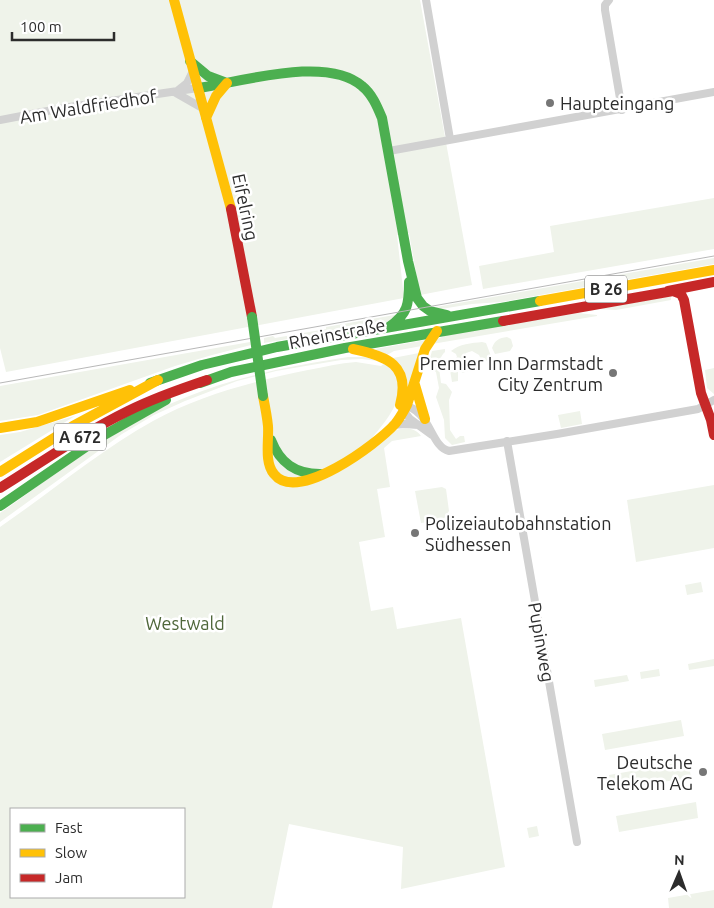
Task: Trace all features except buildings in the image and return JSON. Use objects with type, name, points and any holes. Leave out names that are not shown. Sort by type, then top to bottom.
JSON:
[{"type":"main road","name":"Eifelring","points":[[174,0],[228,196],[252,317],[268,426],[270,464],[275,475],[288,484],[300,484],[328,472],[371,444],[393,425],[403,407]]},
{"type":"main road","points":[[192,66],[208,76],[227,83]]},
{"type":"main road","points":[[198,88],[310,69],[327,70],[343,74],[361,85],[373,98],[382,118],[408,261],[417,298],[420,304],[435,314],[453,316]]},
{"type":"main road","points":[[205,114],[227,83]]},
{"type":"main road","points":[[387,328],[399,321],[408,306],[408,261]]},
{"type":"main road","name":"Rheinstraße","points":[[0,428],[38,422],[202,366],[276,347],[714,270]]},
{"type":"main road","name":"Rheinstraße","points":[[0,506],[99,438],[144,411],[206,380],[269,363],[344,348],[714,282]]},
{"type":"main road","points":[[668,291],[679,293],[684,300],[701,393],[710,402],[714,434]]},
{"type":"main road","points":[[403,407],[415,386],[423,351],[437,331]]},
{"type":"main road","points":[[344,348],[377,354],[394,364],[404,384],[403,407]]},
{"type":"main road","name":"A 672","points":[[0,472],[73,426],[158,380]]},
{"type":"main road","name":"A 672","points":[[0,488],[118,416],[164,394],[206,380]]},
{"type":"main road","points":[[415,386],[422,422]]},
{"type":"main road","name":"Eifelring","points":[[371,444],[403,407]]},
{"type":"main road","name":"Eifelring","points":[[268,426],[278,456],[291,469],[310,474],[328,472]]},
{"type":"street","points":[[426,0],[450,140]]},
{"type":"street","points":[[609,0],[604,10],[622,110]]},
{"type":"street","name":"Am Waldfriedhof","points":[[176,93],[185,86],[192,66]]},
{"type":"street","name":"Am Waldfriedhof","points":[[0,120],[63,108],[176,93],[198,88]]},
{"type":"street","points":[[389,151],[714,92]]},
{"type":"street","name":"Am Waldfriedhof","points":[[176,93],[205,114]]},
{"type":"street","points":[[403,407],[415,410],[443,449],[449,451],[698,409],[710,402]]},
{"type":"street","points":[[393,425],[422,422]]},
{"type":"street","name":"Pupinweg","points":[[507,441],[577,842]]},
{"type":"green space","points":[[0,0],[420,0],[472,285],[420,295],[409,233],[397,235],[404,298],[6,372],[0,348],[0,123],[61,112],[59,101],[55,106],[0,117]]},
{"type":"green space","points":[[714,198],[714,249],[483,289],[479,266],[554,252],[550,226]]},
{"type":"green space","points":[[714,258],[714,264],[501,302],[441,309],[430,308]]},
{"type":"green space","points":[[671,296],[671,300],[616,310],[599,309]]},
{"type":"green space","points":[[578,313],[597,316],[432,344],[437,339],[447,335]]},
{"type":"green space","points":[[400,314],[384,323],[264,343],[264,338],[273,336],[275,338]]},
{"type":"green space","points":[[507,337],[511,339],[513,346],[510,351],[495,354],[492,348],[494,343]]},
{"type":"green space","points":[[426,340],[422,346],[394,351],[387,355],[375,349]]},
{"type":"green space","points":[[250,342],[251,345],[175,366],[38,415],[0,421],[0,386]]},
{"type":"green space","points":[[486,343],[494,364],[491,366],[486,360],[481,359],[479,355],[472,351],[466,353],[463,357],[467,362],[468,371],[463,373],[458,370],[458,381],[452,382],[450,368],[457,357],[451,351],[462,345]]},
{"type":"green space","points":[[445,349],[440,359],[439,371],[441,383],[446,384],[452,392],[449,400],[450,430],[456,439],[464,436],[465,442],[452,445],[445,438],[444,420],[436,397],[439,388],[436,372],[431,370],[428,365],[432,351]]},
{"type":"green space","points":[[419,353],[410,392],[393,358]]},
{"type":"green space","points":[[348,357],[365,357],[378,361],[362,359],[341,360],[276,371],[237,381],[154,415],[122,434],[0,522],[0,513],[100,441],[144,416],[172,403],[228,382],[286,368]]},
{"type":"green space","name":"Westwald","points":[[356,362],[381,366],[385,363],[395,373],[399,383],[397,401],[388,418],[371,439],[404,429],[416,431],[421,436],[392,441],[384,448],[390,487],[377,489],[385,537],[359,542],[371,611],[393,607],[397,629],[461,618],[505,867],[401,889],[403,847],[289,824],[272,908],[0,908],[0,527],[113,445],[171,412],[209,396],[248,384],[338,364]]},
{"type":"green space","points":[[714,368],[714,394],[707,388],[705,370]]},
{"type":"green space","points":[[580,411],[582,424],[561,428],[558,415]]},
{"type":"green space","points":[[75,416],[0,462],[0,435],[20,432]]},
{"type":"green space","points":[[714,485],[714,548],[636,562],[627,500]]},
{"type":"green space","points":[[442,487],[446,489],[449,511],[443,520],[421,523],[415,491]]},
{"type":"green space","points":[[701,582],[703,592],[687,595],[685,585]]},
{"type":"green space","points":[[714,659],[714,666],[689,670],[688,664]]},
{"type":"green space","points":[[659,669],[660,676],[641,679],[640,672]]},
{"type":"green space","points":[[627,675],[629,681],[595,687],[594,680]]},
{"type":"green space","points":[[681,720],[684,736],[605,750],[602,734]]},
{"type":"green space","points":[[688,761],[691,777],[612,791],[609,775]]},
{"type":"green space","points":[[696,802],[698,818],[619,832],[616,816]]},
{"type":"green space","points":[[537,826],[539,836],[529,838],[527,828]]},
{"type":"green space","points":[[714,890],[714,908],[669,908],[668,898]]},
{"type":"tram line","points":[[0,383],[714,256]]},
{"type":"traffic: fast","points":[[190,61],[208,76],[224,82]]},
{"type":"traffic: fast","points":[[198,88],[283,73],[306,71],[328,72],[347,77],[366,89],[374,100],[382,118],[408,261],[417,298],[430,311],[447,315]]},
{"type":"traffic: fast","points":[[389,327],[404,313],[409,296],[409,282]]},
{"type":"traffic: fast","points":[[150,383],[202,365],[277,347],[540,301]]},
{"type":"traffic: fast","points":[[252,317],[263,396]]},
{"type":"traffic: fast","points":[[200,383],[231,372],[345,348],[503,321]]},
{"type":"traffic: fast","points":[[0,506],[99,438],[166,400]]},
{"type":"traffic: fast","points":[[271,440],[279,455],[290,466],[303,472],[320,474]]},
{"type":"traffic: slow","points":[[174,0],[231,209]]},
{"type":"traffic: slow","points":[[206,118],[216,96],[227,83]]},
{"type":"traffic: slow","points":[[540,301],[714,270]]},
{"type":"traffic: slow","points":[[407,405],[425,349],[437,331]]},
{"type":"traffic: slow","points":[[353,349],[386,359],[399,372],[403,391],[400,405]]},
{"type":"traffic: slow","points":[[0,472],[73,426],[158,380]]},
{"type":"traffic: slow","points":[[415,385],[425,419]]},
{"type":"traffic: slow","points":[[0,428],[37,422],[130,390]]},
{"type":"traffic: slow","points":[[263,396],[267,415],[268,451],[271,469],[274,474],[285,481],[300,482],[318,477],[355,457],[386,433],[395,424],[407,405]]},
{"type":"traffic: jam","points":[[231,209],[252,317]]},
{"type":"traffic: jam","points":[[668,291],[714,282]]},
{"type":"traffic: jam","points":[[503,321],[673,291],[681,294],[684,300],[701,393],[711,420],[714,435]]},
{"type":"traffic: jam","points":[[0,488],[111,420],[157,398],[207,380]]},
{"type":"place","name":"Haupteingang","points":[[550,103]]},
{"type":"place","name":"Premier Inn Darmstadt City Zentrum","points":[[613,373]]},
{"type":"place","name":"Polizeiautobahnstation Südhessen","points":[[415,533]]},
{"type":"place","name":"Deutsche Telekom AG","points":[[703,772]]}]
